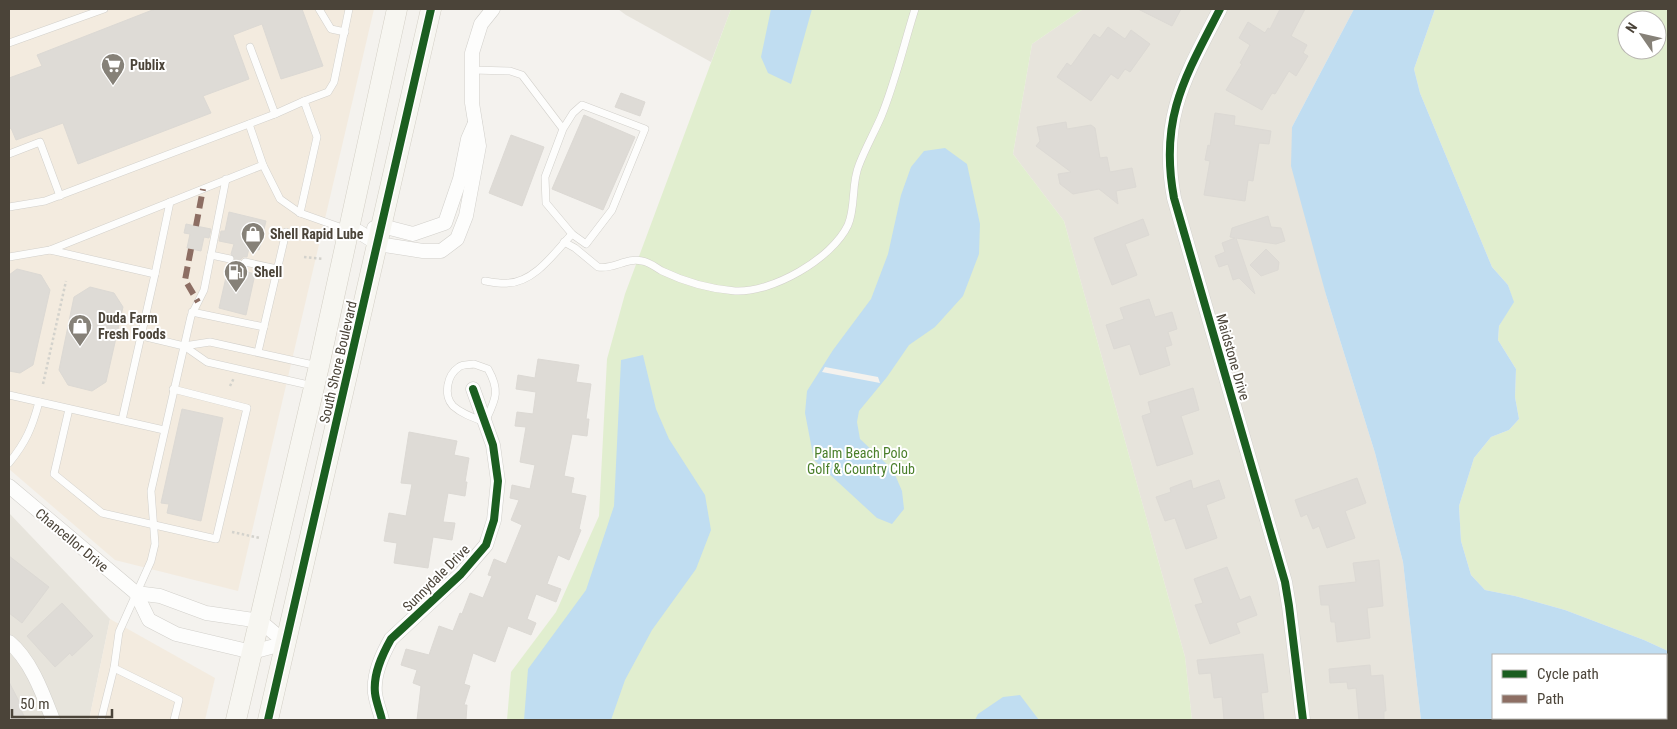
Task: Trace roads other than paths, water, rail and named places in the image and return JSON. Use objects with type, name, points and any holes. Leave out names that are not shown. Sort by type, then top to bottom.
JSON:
[{"type":"street","name":"South Shore Boulevard","points":[[236,720],[313,386],[354,231],[397,9]]},
{"type":"street","name":"South Shore Boulevard","points":[[268,720],[431,9]]},
{"type":"street","points":[[380,235],[423,251],[441,251],[457,239],[466,216],[479,146],[472,103],[472,53],[481,24],[493,9]]},
{"type":"street","name":"Maidstone Drive","points":[[1220,9],[1185,78],[1178,96],[1172,122],[1170,144],[1171,180],[1174,198],[1285,582],[1303,720]]},
{"type":"street","points":[[354,231],[380,235],[413,234],[445,223],[460,179],[468,139],[475,122]]},
{"type":"street","name":"Sunnydale Drive","points":[[382,720],[375,692],[378,667],[391,639],[462,574],[486,545],[494,520],[498,481],[493,445],[473,389]]},
{"type":"street","name":"Chancellor Drive","points":[[12,494],[136,593],[149,620],[176,634],[252,652],[286,643]]},
{"type":"street","points":[[136,593],[160,596],[206,613],[260,621],[286,643]]},
{"type":"street","points":[[9,642],[16,648],[40,686],[52,720]]},
{"type":"lane","points":[[9,43],[104,9]]},
{"type":"lane","points":[[319,9],[331,29],[345,32]]},
{"type":"lane","points":[[9,207],[45,201],[60,196],[328,92],[334,82],[349,9]]},
{"type":"lane","points":[[564,242],[575,248],[598,268],[614,266],[632,260],[643,260],[662,271],[701,285],[735,291],[754,290],[767,286],[804,269],[820,259],[830,250],[848,224],[858,166],[881,116],[915,9]]},
{"type":"lane","points":[[250,47],[275,114]]},
{"type":"lane","points":[[472,70],[510,71],[522,75],[563,129]]},
{"type":"lane","points":[[300,213],[317,137],[304,102]]},
{"type":"lane","points":[[582,105],[644,129],[612,210],[586,244],[572,234],[546,203],[545,178],[563,129],[573,113],[582,105]]},
{"type":"lane","points":[[248,124],[263,165],[280,198],[300,213],[354,231]]},
{"type":"lane","points":[[9,154],[40,142],[60,196]]},
{"type":"lane","points":[[9,256],[50,250],[263,165]]},
{"type":"lane","points":[[101,720],[114,668],[119,632],[152,561],[155,544],[151,491],[192,312],[204,290],[226,179]]},
{"type":"lane","points":[[122,420],[170,202]]},
{"type":"lane","points":[[258,352],[286,232]]},
{"type":"lane","points":[[484,281],[508,284],[520,281],[538,270],[572,234]]},
{"type":"lane","points":[[50,250],[155,274]]},
{"type":"lane","points":[[211,255],[230,259]]},
{"type":"lane","points":[[245,262],[277,269]]},
{"type":"lane","points":[[192,312],[264,327]]},
{"type":"lane","points":[[142,336],[184,346],[207,362],[313,386]]},
{"type":"lane","points":[[184,346],[210,342],[318,366]]},
{"type":"lane","points":[[474,364],[488,369],[495,381],[496,399],[485,422],[464,414],[452,405],[446,394],[450,376],[460,366],[474,364]]},
{"type":"lane","points":[[68,409],[54,474],[102,513],[216,539],[247,408],[173,389]]},
{"type":"lane","points":[[9,396],[164,430]]},
{"type":"lane","points":[[9,463],[26,440],[32,427],[38,402]]},
{"type":"lane","points":[[114,668],[179,700],[174,720]]},
{"type":"water","points":[[771,9],[812,9],[791,84],[768,73],[761,57]]},
{"type":"water","points":[[1354,9],[1435,9],[1414,69],[1420,93],[1492,267],[1508,285],[1514,302],[1499,326],[1498,340],[1516,369],[1515,397],[1519,419],[1509,430],[1491,437],[1474,458],[1459,506],[1461,541],[1471,575],[1485,590],[1565,610],[1668,651],[1668,720],[1421,720],[1403,562],[1375,453],[1326,295],[1291,166],[1292,127]]},
{"type":"water","points":[[945,148],[967,164],[980,224],[979,254],[963,296],[935,327],[909,345],[887,377],[859,411],[857,422],[860,439],[893,470],[902,491],[904,509],[892,524],[877,518],[814,460],[805,413],[807,391],[833,350],[871,299],[888,254],[901,195],[911,167],[924,151]]},
{"type":"water","points":[[643,355],[656,409],[669,439],[705,495],[711,530],[696,569],[652,630],[625,680],[611,720],[524,720],[528,669],[586,590],[614,506],[621,360]]},
{"type":"water","points":[[1020,695],[1039,720],[975,720],[978,714],[1003,697]]},
{"type":"place","name":"Publix","points":[[113,86]]},
{"type":"place","name":"Shell Rapid Lube","points":[[253,255]]},
{"type":"place","name":"Shell","points":[[236,293]]},
{"type":"place","name":"Duda Farm Fresh Foods","points":[[80,347]]},
{"type":"park label","name":"Palm Beach Polo Golf & Country Club","points":[[861,462]]}]
